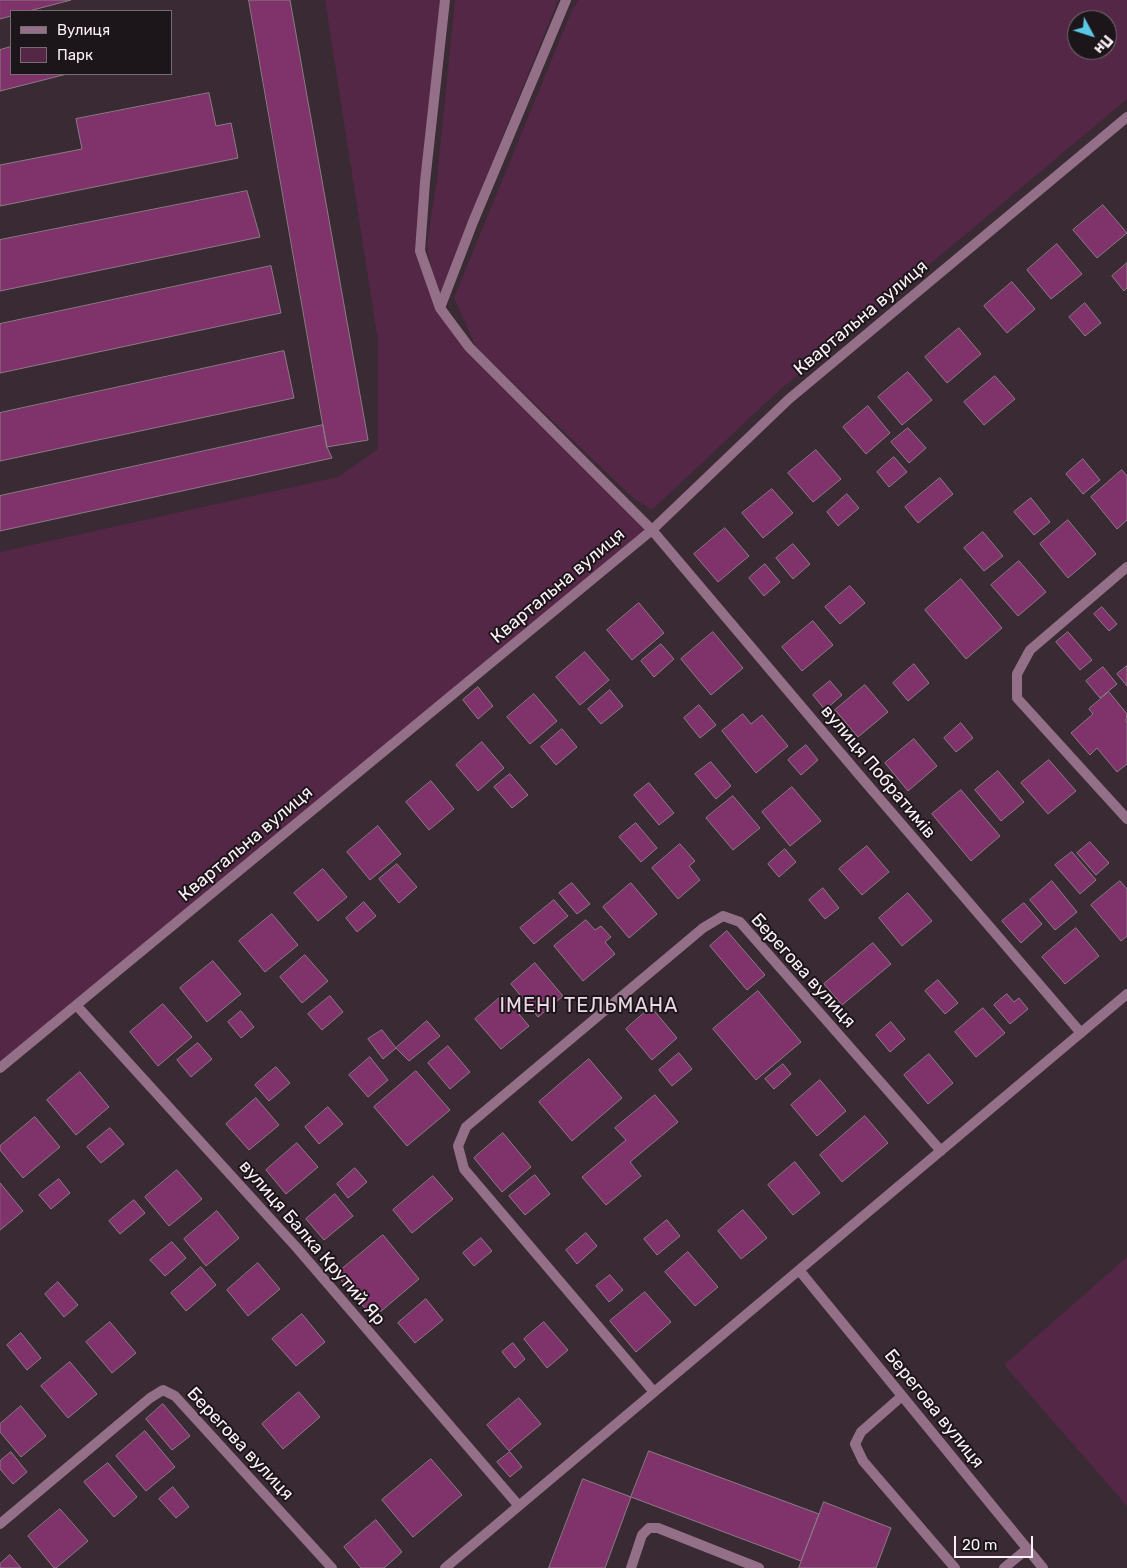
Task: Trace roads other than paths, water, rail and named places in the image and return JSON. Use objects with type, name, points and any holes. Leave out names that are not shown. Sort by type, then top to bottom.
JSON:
[{"type":"street","name":"вулиця Побратимів","points":[[445,0],[425,182],[420,251],[440,308],[469,348],[652,530],[1081,1033]]},
{"type":"street","points":[[440,308],[469,231],[566,0]]},
{"type":"street","name":"Квартальна вулиця","points":[[0,1068],[652,530],[789,399],[1127,117]]},
{"type":"street","points":[[1127,568],[1030,650],[1017,674],[1018,698],[1127,819]]},
{"type":"street","name":"Берегова вулиця","points":[[654,1392],[464,1169],[458,1146],[466,1128],[695,934],[723,916],[740,922],[941,1151]]},
{"type":"street","points":[[445,1568],[1127,994]]},
{"type":"street","name":"вулиця Балка Крутий Яр","points":[[76,1006],[297,1248],[519,1506]]},
{"type":"street","name":"Берегова вулиця","points":[[799,1270],[1043,1568]]},
{"type":"street","name":"Берегова вулиця","points":[[0,1524],[150,1398],[163,1390],[175,1396],[332,1568]]},
{"type":"street","points":[[902,1396],[861,1432],[855,1444],[863,1461],[955,1568]]},
{"type":"street","points":[[631,1568],[642,1535],[649,1528],[658,1528],[759,1568]]},
{"type":"street","points":[[1004,1568],[1027,1549]]},
{"type":"district","name":"ІМЕНІ ТЕЛЬМАНА","points":[[589,1006]]}]
